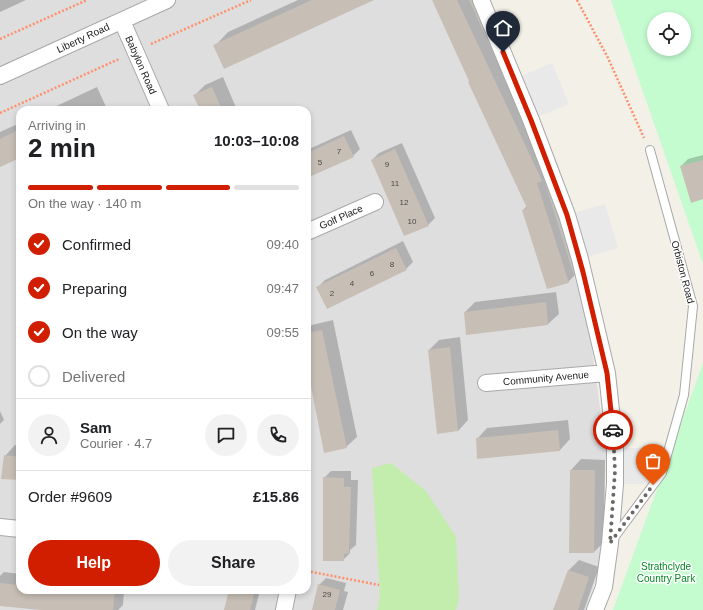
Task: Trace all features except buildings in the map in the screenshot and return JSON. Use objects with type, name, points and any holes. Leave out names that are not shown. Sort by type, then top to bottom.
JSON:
[{"type":"street","name":"Liberty Road","points":[[0,76],[167,0]]},
{"type":"street","points":[[481,0],[531,120],[567,215],[583,272],[607,373],[615,448],[615,484],[610,543],[604,586],[595,610]]},
{"type":"street","name":"Babylon Road","points":[[122,21],[159,106]]},
{"type":"street","name":"Golf Place","points":[[311,230],[375,202]]},
{"type":"street","name":"Community Avenue","points":[[486,383],[607,373]]},
{"type":"street","points":[[0,527],[16,529]]},
{"type":"street","points":[[284,610],[287,594]]},
{"type":"lane","name":"Orbiston Road","points":[[610,543],[662,473],[684,395],[693,306],[650,150]]},
{"type":"path","points":[[0,39],[87,0]]},
{"type":"path","points":[[577,0],[608,58],[650,150]]},
{"type":"path","points":[[311,572],[379,585]]},
{"type":"shaded area","points":[[0,0],[469,0],[528,129],[588,320],[606,451],[603,554],[587,610],[0,610]]},
{"type":"shaded area","points":[[552,63],[569,104],[531,120],[514,79]]},
{"type":"shaded area","points":[[605,204],[618,248],[580,259],[567,215]]},
{"type":"shaded area","points":[[615,448],[651,448],[651,484],[615,484]]},
{"type":"green space","points":[[611,0],[703,0],[703,264]]},
{"type":"green space","name":"Strathclyde Country Park","points":[[703,363],[703,610],[613,610]]},
{"type":"green space","points":[[391,463],[426,491],[456,537],[459,600],[456,610],[377,610],[380,596],[372,468]]},
{"type":"way so far","points":[[613,430],[615,448],[615,484],[610,543],[653,485]]},
{"type":"route","points":[[503,52],[531,120],[567,215],[580,259],[607,373],[613,430]]}]
